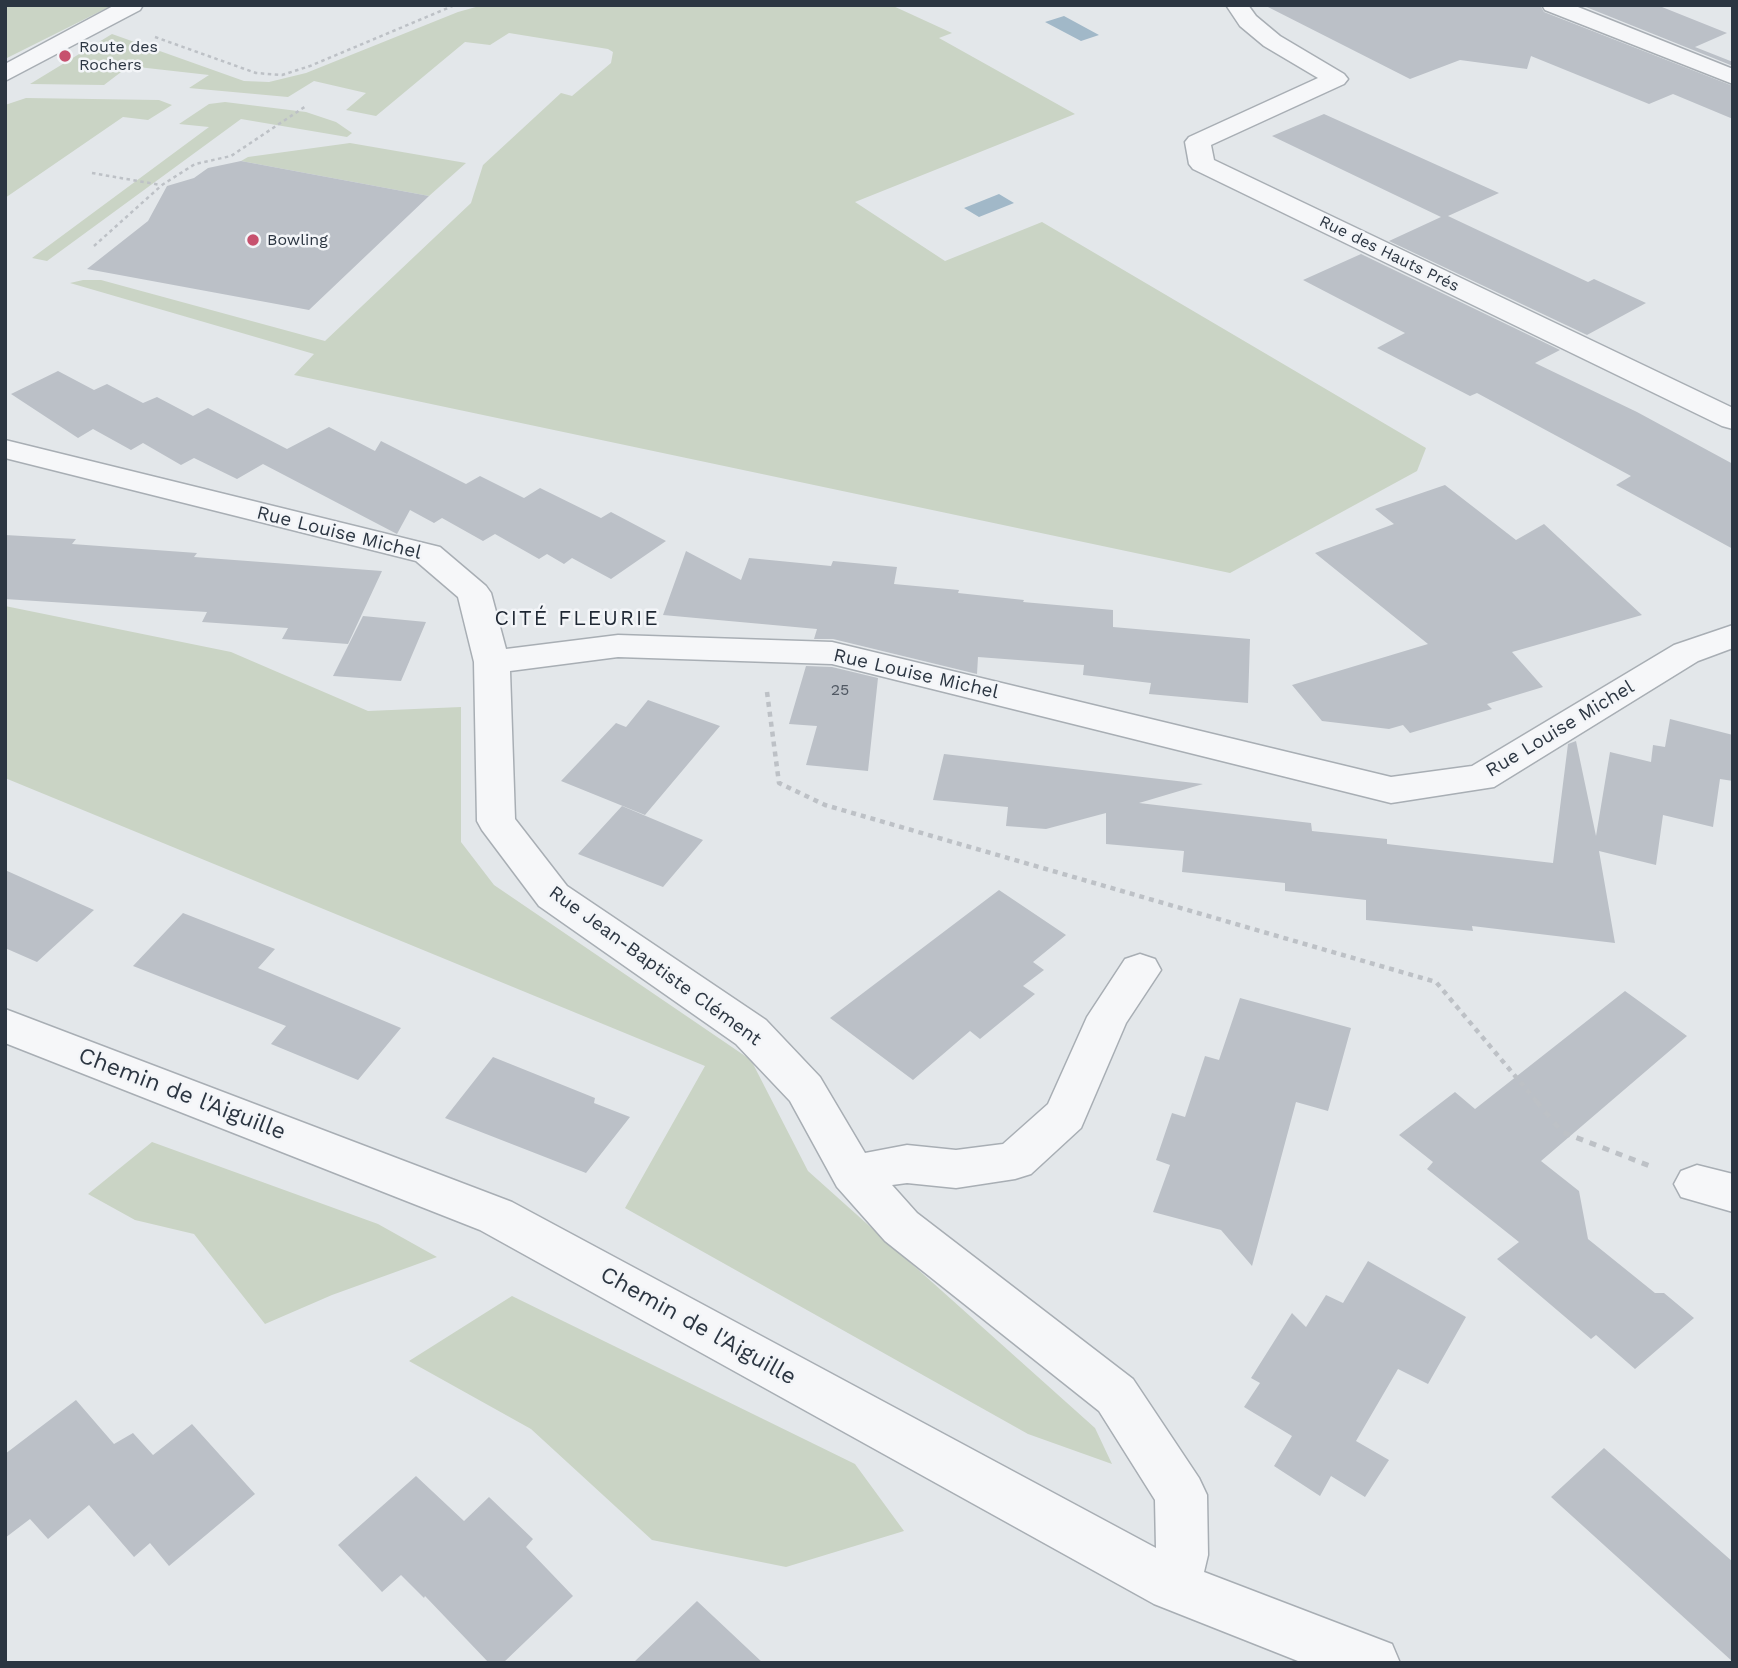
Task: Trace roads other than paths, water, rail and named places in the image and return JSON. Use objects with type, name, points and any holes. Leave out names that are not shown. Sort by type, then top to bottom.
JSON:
[{"type":"street","points":[[5,74],[132,5]]},
{"type":"street","points":[[1237,5],[1248,21],[1324,84]]},
{"type":"street","points":[[1553,5],[1733,77]]},
{"type":"street","points":[[1256,51],[1324,84]]},
{"type":"street","name":"Rue des Hauts Prés","points":[[1324,84],[1198,142],[1202,164],[1733,420]]},
{"type":"street","name":"Rue Louise Michel","points":[[5,449],[428,554],[474,593],[492,662],[618,646],[832,653],[1391,790],[1481,778],[1686,653],[1733,636]]},
{"type":"street","name":"Rue Jean-Baptiste Clément","points":[[492,662],[496,821],[553,896],[751,1032],[806,1089],[853,1174],[901,1227],[1116,1395],[1181,1495],[1182,1555],[1174,1586]]},
{"type":"street","points":[[853,1174],[907,1164],[956,1169],[1015,1161],[1065,1115],[1108,1017],[1139,970]]},
{"type":"street","name":"Chemin de l'Aiguille","points":[[5,1025],[496,1216],[1174,1586],[1373,1663]]},
{"type":"water","points":[[1064,16],[1099,35],[1081,41],[1045,22]]},
{"type":"water","points":[[999,194],[1014,203],[979,217],[964,208]]},
{"type":"place","name":"Route des Rochers","points":[[65,56]]},
{"type":"place","name":"Bowling","points":[[253,240]]},
{"type":"district","name":"CITÉ FLEURIE","points":[[577,619]]}]
